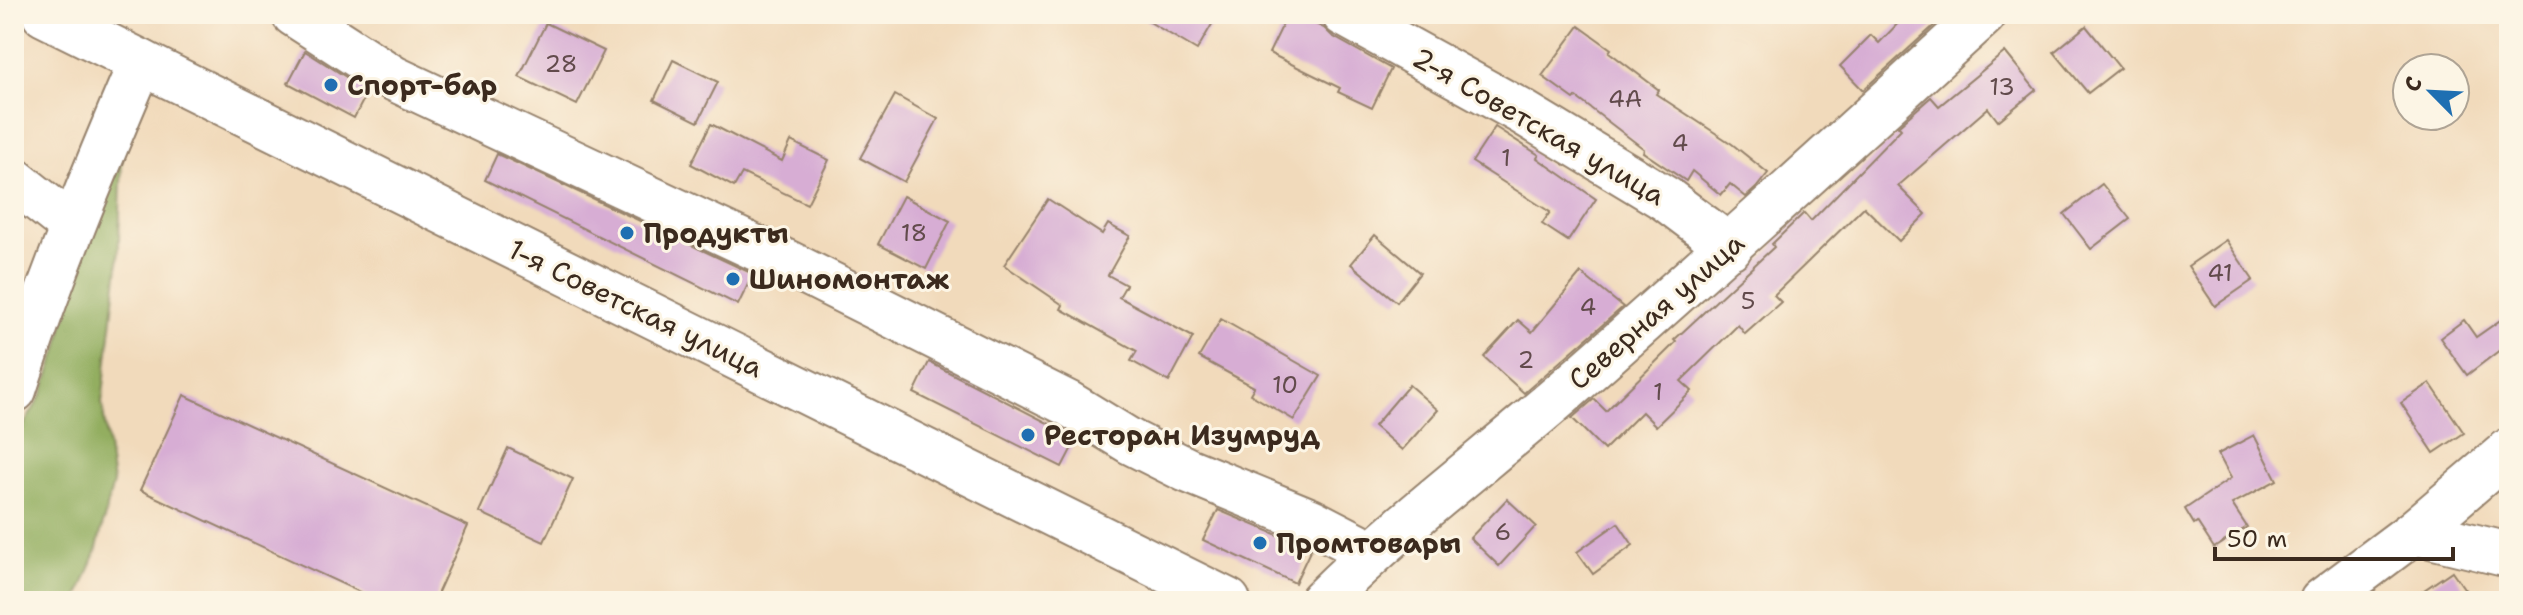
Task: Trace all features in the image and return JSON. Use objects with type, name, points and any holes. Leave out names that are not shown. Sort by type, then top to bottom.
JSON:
[{"type":"street","name":"1-я Советская улица","points":[[44,14],[1228,601]]},
{"type":"street","points":[[294,14],[393,78],[788,263],[1069,404],[1145,449],[1311,521],[1371,552]]},
{"type":"street","name":"2-я Советская улица","points":[[1344,14],[1522,112],[1666,199],[1730,247]]},
{"type":"street","name":"Северная улица","points":[[1322,601],[1371,552],[1538,415],[1730,247],[1984,14]]},
{"type":"street","points":[[14,390],[72,226],[141,62]]},
{"type":"street","points":[[14,180],[72,226]]},
{"type":"street","points":[[2322,601],[2414,532],[2509,451]]},
{"type":"street","points":[[2414,532],[2509,555]]},
{"type":"green space","points":[[122,157],[118,266],[102,403],[113,483],[96,552],[77,601],[14,601],[14,442],[43,392],[58,349],[77,266]]},
{"type":"building","points":[[1136,14],[1218,14],[1197,50]]},
{"type":"building","points":[[1288,14],[1324,28],[1332,36],[1391,69],[1372,108],[1338,92],[1340,88],[1269,53]]},
{"type":"building","points":[[1907,14],[1930,14],[1938,22],[1863,90],[1840,66],[1871,35],[1879,43]]},
{"type":"building","points":[[546,23],[604,51],[577,105],[519,77]]},
{"type":"building","points":[[1579,26],[1659,90],[1656,94],[1732,144],[1768,173],[1756,188],[1746,197],[1730,184],[1721,195],[1692,171],[1686,181],[1643,152],[1644,149],[1576,97],[1574,99],[1542,76]]},
{"type":"building","points":[[2086,26],[2120,68],[2088,93],[2054,52]]},
{"type":"building","points":[[305,51],[368,91],[354,118],[288,83]]},
{"type":"building","points":[[2005,52],[2036,90],[1998,121],[1988,108],[1898,186],[1926,214],[1899,241],[1864,207],[1774,295],[1781,302],[1745,334],[1738,325],[1681,381],[1692,391],[1656,426],[1642,412],[1604,450],[1572,418],[1594,399],[1606,411],[1676,342],[1674,340],[1774,247],[1772,244],[1804,213],[1811,221],[1901,129],[1898,126],[1931,97],[1939,106]]},
{"type":"building","points":[[673,60],[718,82],[698,122],[654,100]]},
{"type":"building","points":[[895,95],[938,119],[904,182],[860,158]]},
{"type":"building","points":[[711,124],[782,161],[791,141],[829,160],[807,204],[742,173],[734,187],[691,164]]},
{"type":"building","points":[[1495,127],[1539,155],[1537,158],[1596,199],[1568,241],[1542,224],[1550,212],[1472,162]]},
{"type":"building","points":[[497,154],[753,274],[738,305],[485,180]]},
{"type":"building","points":[[2102,184],[2130,219],[2091,249],[2064,214]]},
{"type":"building","points":[[903,196],[950,221],[926,269],[878,244]]},
{"type":"building","points":[[1048,199],[1102,234],[1108,224],[1130,236],[1108,275],[1126,285],[1119,297],[1193,337],[1169,382],[1131,361],[1137,351],[1061,309],[1063,305],[1004,265]]},
{"type":"building","points":[[1375,235],[1420,273],[1397,302],[1351,264]]},
{"type":"building","points":[[2226,240],[2253,280],[2215,306],[2188,266]]},
{"type":"building","points":[[1581,273],[1623,307],[1524,393],[1484,357],[1518,320],[1532,332]]},
{"type":"building","points":[[2509,314],[2509,343],[2467,375],[2440,338],[2464,320],[2476,337]]},
{"type":"building","points":[[1221,319],[1321,376],[1294,420],[1250,394],[1254,387],[1199,357]]},
{"type":"building","points":[[929,362],[1077,438],[1062,467],[914,393]]},
{"type":"building","points":[[2430,383],[2464,433],[2434,453],[2401,403]]},
{"type":"building","points":[[1409,385],[1438,410],[1402,450],[1374,426]]},
{"type":"building","points":[[184,395],[468,526],[434,601],[379,601],[140,490]]},
{"type":"building","points":[[2254,435],[2277,480],[2232,504],[2247,527],[2214,548],[2185,509],[2231,478],[2218,454]]},
{"type":"building","points":[[508,448],[573,479],[544,542],[479,512]]},
{"type":"building","points":[[1507,499],[1536,526],[1499,566],[1470,538]]},
{"type":"building","points":[[1218,510],[1311,549],[1295,583],[1203,540]]},
{"type":"building","points":[[1618,523],[1633,545],[1593,574],[1577,552]]},
{"type":"building","points":[[2452,571],[2473,601],[2408,601]]},
{"type":"place","name":"Спорт-бар","points":[[331,85]]},
{"type":"place","name":"Продукты","points":[[627,233]]},
{"type":"place","name":"Шиномонтаж","points":[[733,279]]},
{"type":"place","name":"Ресторан Изумруд","points":[[1028,435]]},
{"type":"place","name":"Промтовары","points":[[1260,543]]}]
